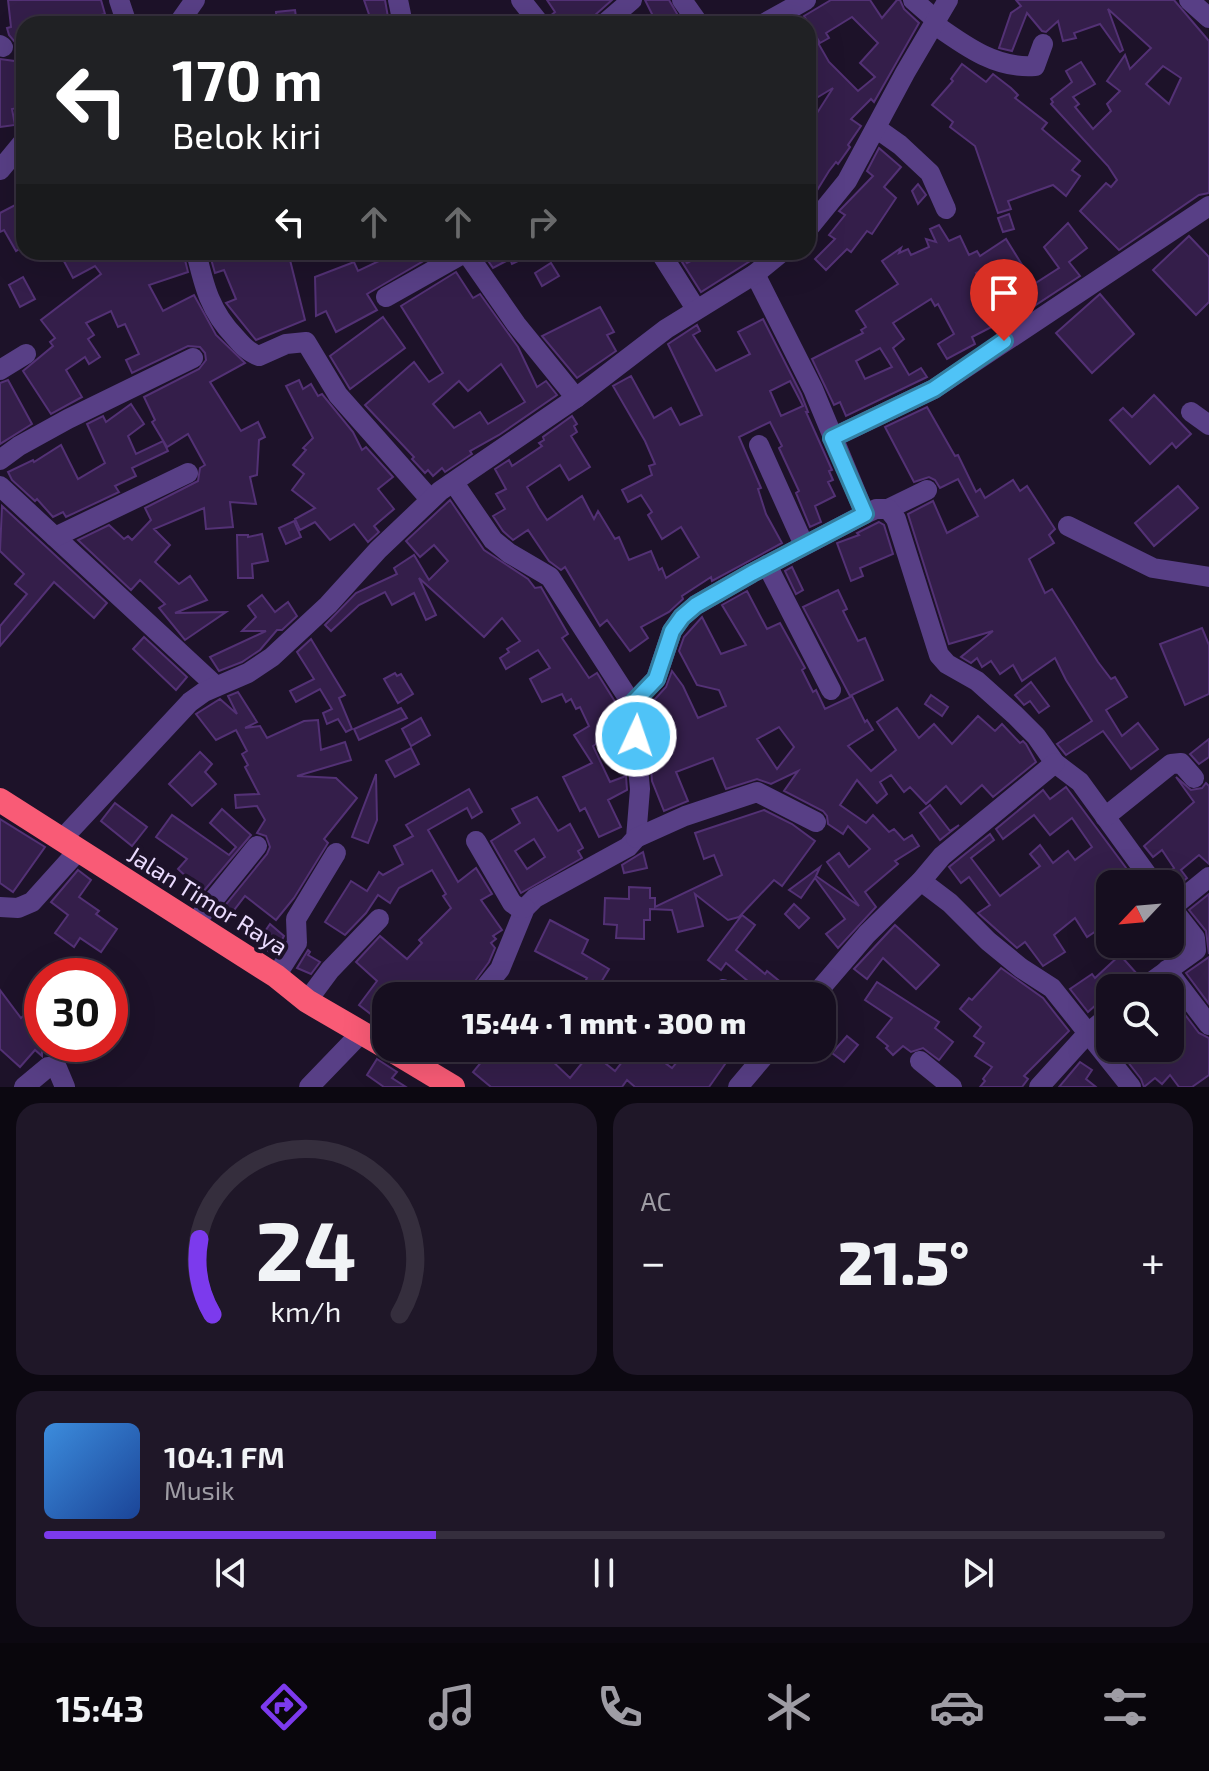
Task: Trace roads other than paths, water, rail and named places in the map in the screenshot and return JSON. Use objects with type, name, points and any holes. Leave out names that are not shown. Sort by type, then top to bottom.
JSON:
[{"type":"highway","name":"Jalan Timor Raya","points":[[0,800],[276,976],[307,1001],[372,1038]]},
{"type":"highway","name":"Jalan Timor Raya","points":[[411,1062],[453,1087]]},
{"type":"street","points":[[521,0],[534,16]]},
{"type":"street","points":[[613,16],[632,0]]},
{"type":"street","points":[[777,16],[806,0]]},
{"type":"street","points":[[913,0],[935,22],[977,53],[1002,62],[1035,66],[1043,44]]},
{"type":"street","points":[[816,219],[847,181],[948,0]]},
{"type":"street","points":[[1189,0],[1209,18]]},
{"type":"street","points":[[876,128],[930,173],[946,209]]},
{"type":"street","points":[[0,170],[16,151]]},
{"type":"street","points":[[832,438],[934,389],[1209,206]]},
{"type":"street","points":[[198,260],[206,296],[221,323],[249,351],[259,356],[286,344],[306,342],[338,395],[430,499]]},
{"type":"street","points":[[386,297],[452,260]]},
{"type":"street","points":[[472,260],[516,324],[576,398]]},
{"type":"street","points":[[665,260],[696,309]]},
{"type":"street","points":[[0,907],[18,908],[32,902],[71,845],[190,702],[216,686],[248,673],[272,657],[328,605],[430,499],[576,398],[696,309],[755,274],[772,260]]},
{"type":"street","points":[[755,274],[793,346],[865,514]]},
{"type":"street","points":[[0,370],[26,354]]},
{"type":"street","points":[[0,460],[68,419],[193,358]]},
{"type":"street","points":[[1191,412],[1209,425]]},
{"type":"street","points":[[759,445],[804,545]]},
{"type":"street","points":[[55,537],[188,473]]},
{"type":"street","points":[[454,483],[493,540],[550,577],[632,704],[640,789],[636,838]]},
{"type":"street","points":[[0,486],[216,686]]},
{"type":"street","points":[[632,704],[656,679],[672,631],[696,605],[865,514],[876,509],[888,509],[927,490]]},
{"type":"street","points":[[888,509],[896,519],[939,655],[947,664],[977,681],[1015,715],[1036,736],[1055,763],[1080,782],[1144,870]]},
{"type":"street","points":[[1068,526],[1153,568],[1209,577]]},
{"type":"street","points":[[767,565],[822,683]]},
{"type":"street","points":[[826,982],[942,856],[1055,763]]},
{"type":"street","points":[[1105,817],[1171,764],[1181,763],[1194,778]]},
{"type":"street","points":[[489,982],[500,969],[525,908],[535,898],[628,847],[636,838],[685,816],[757,792],[816,822]]},
{"type":"street","points":[[476,841],[512,903],[525,908]]},
{"type":"street","points":[[194,924],[257,846]]},
{"type":"street","points":[[276,976],[297,943],[296,919],[336,853]]},
{"type":"street","points":[[1184,897],[1209,877]]},
{"type":"street","points":[[921,881],[950,903],[1021,968],[1052,988],[1131,1087]]},
{"type":"street","points":[[1162,974],[1196,950],[1202,934],[1184,918]]},
{"type":"street","points":[[307,1001],[330,970],[379,919]]},
{"type":"street","points":[[1167,970],[1209,1025]]},
{"type":"street","points":[[1039,1087],[1096,1026]]},
{"type":"street","points":[[309,1087],[362,1032]]},
{"type":"street","points":[[920,1061],[952,1087]]},
{"type":"street","points":[[421,1068],[426,1062]]},
{"type":"street","points":[[738,1087],[759,1062]]},
{"type":"street","points":[[24,1087],[48,1067],[57,1068],[65,1087]]}]
